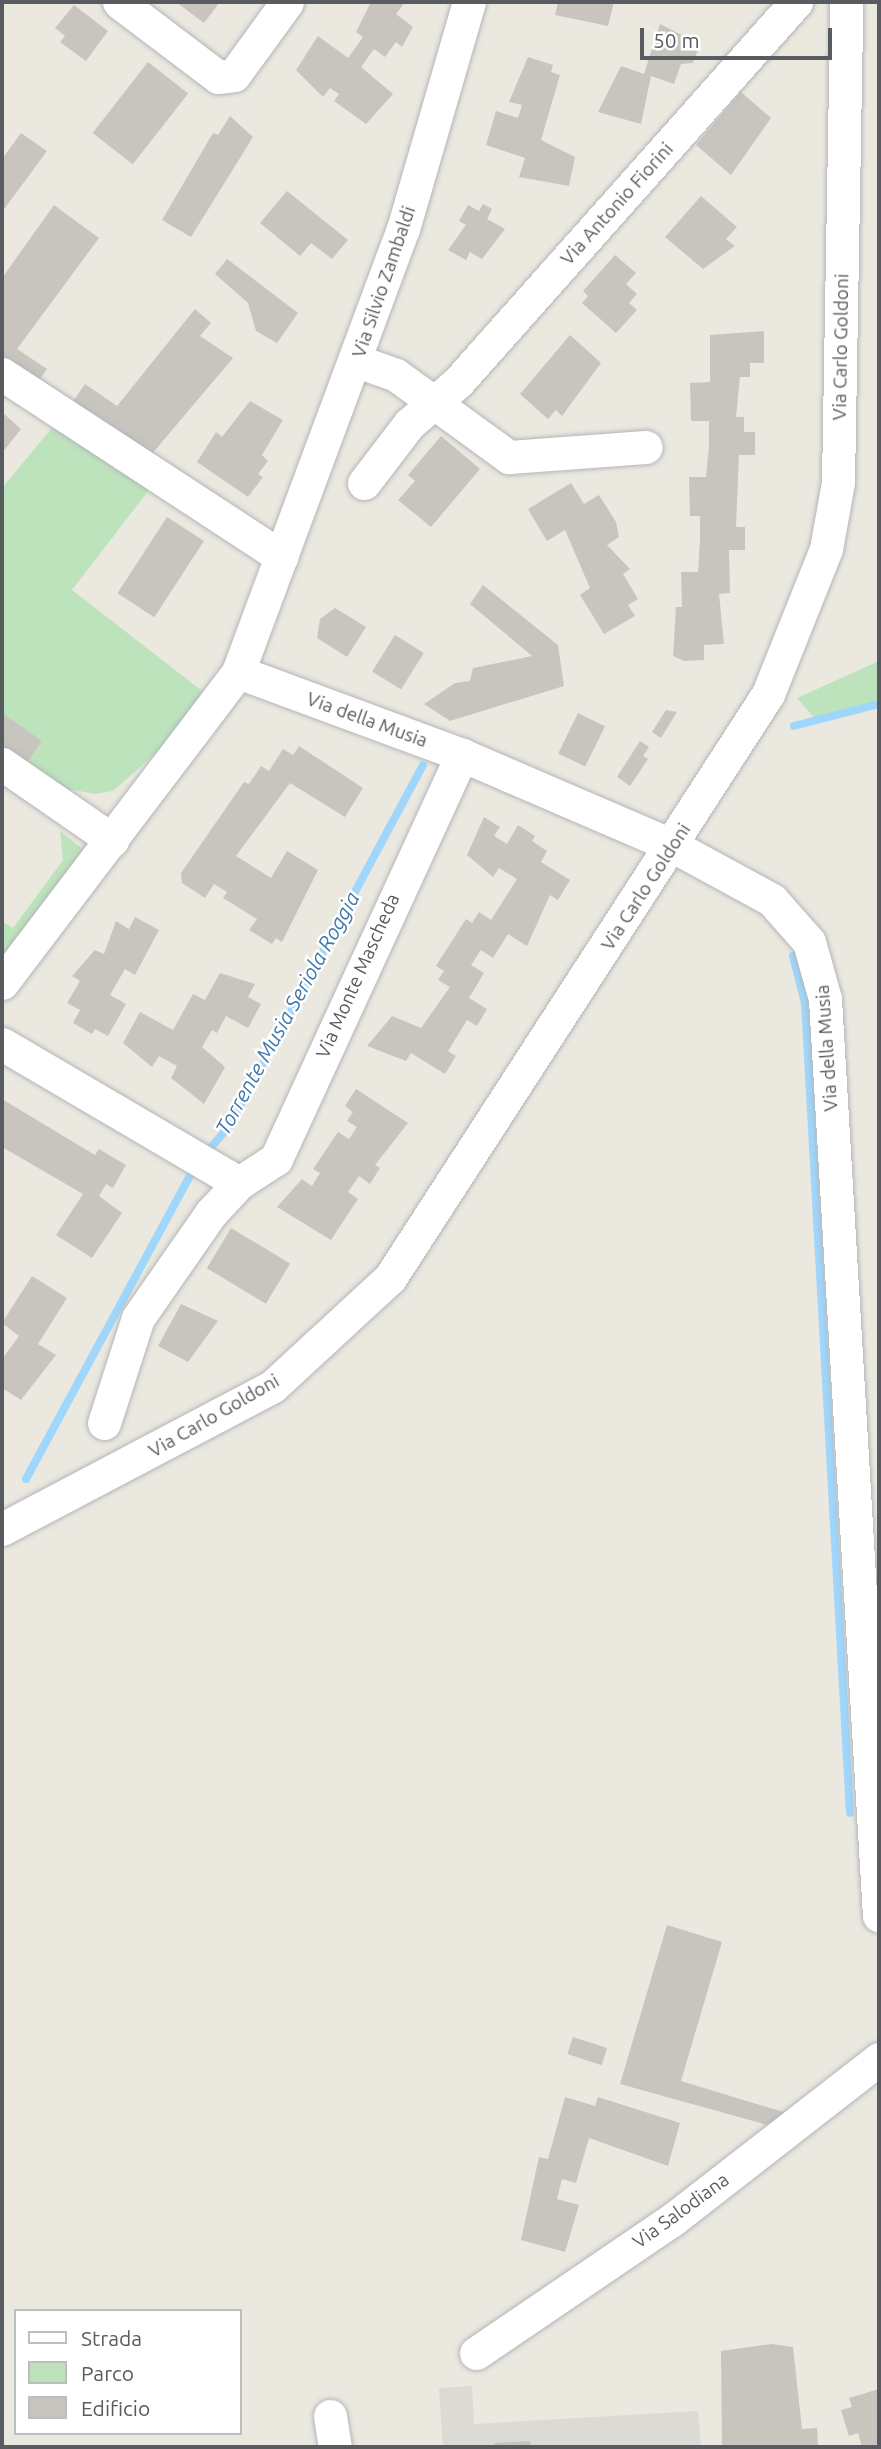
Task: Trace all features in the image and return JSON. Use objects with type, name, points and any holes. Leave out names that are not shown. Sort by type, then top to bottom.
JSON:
[{"type":"street","points":[[119,2],[218,77],[234,75],[287,2]]},
{"type":"street","name":"Via Silvio Zambaldi","points":[[282,557],[357,361],[469,2]]},
{"type":"street","name":"Via Antonio Fiorini","points":[[364,483],[433,402],[458,382],[796,2]]},
{"type":"street","name":"Via Carlo Goldoni","points":[[2,1529],[273,1386],[355,1315],[424,1230],[673,846],[768,694],[826,549],[838,482],[846,2]]},
{"type":"street","points":[[357,361],[396,375],[509,457],[646,447]]},
{"type":"street","points":[[2,374],[282,557],[239,672],[2,983]]},
{"type":"street","name":"Via della Musia","points":[[239,672],[462,755],[673,846],[772,900],[799,926],[821,975],[879,1915]]},
{"type":"street","name":"Via Monte Mascheda","points":[[104,1423],[138,1318],[239,1183],[276,1159],[462,755]]},
{"type":"street","points":[[2,764],[112,840]]},
{"type":"street","points":[[2,1044],[239,1183]]},
{"type":"street","name":"Via Salodiana","points":[[476,2353],[672,2220],[879,2059]]},
{"type":"shaded area","points":[[472,2386],[474,2424],[698,2411],[701,2447],[443,2447],[439,2388]]},
{"type":"green space","points":[[56,423],[149,490],[72,590],[206,694],[185,726],[128,778],[113,791],[95,794],[58,787],[2,748],[2,488]]},
{"type":"green space","points":[[879,661],[879,708],[818,722],[797,698]]},
{"type":"green space","points":[[60,831],[84,850],[2,967],[2,921],[13,928],[63,860]]},
{"type":"building","points":[[176,2],[220,2],[204,23]]},
{"type":"building","points":[[371,2],[405,2],[396,14],[413,27],[402,47],[396,42],[385,57],[374,49],[361,67],[393,94],[366,124],[334,101],[339,94],[330,88],[323,97],[296,70],[318,36],[348,58],[363,37],[356,32]]},
{"type":"building","points":[[558,2],[614,2],[608,26],[555,15]]},
{"type":"building","points":[[74,5],[108,31],[86,61],[60,42],[65,36],[55,28]]},
{"type":"building","points":[[660,24],[700,44],[693,63],[681,64],[674,84],[651,76],[641,124],[598,112],[621,66],[644,74]]},
{"type":"building","points":[[528,57],[553,65],[551,72],[560,75],[541,140],[575,157],[569,186],[519,177],[525,158],[486,145],[496,111],[518,118],[522,105],[509,102]]},
{"type":"building","points":[[148,62],[188,93],[133,164],[93,133]]},
{"type":"building","points":[[741,92],[771,118],[731,175],[696,145]]},
{"type":"building","points":[[230,116],[253,137],[191,237],[162,220],[213,133],[218,135]]},
{"type":"building","points":[[21,133],[47,151],[2,212],[2,159]]},
{"type":"building","points":[[287,191],[348,240],[332,259],[311,243],[300,256],[260,223]]},
{"type":"building","points":[[701,196],[737,227],[726,239],[735,246],[703,269],[665,237]]},
{"type":"building","points":[[483,204],[492,209],[487,219],[505,229],[482,259],[470,252],[466,260],[448,250],[466,225],[459,221],[468,205],[479,211]]},
{"type":"building","points":[[54,205],[99,238],[17,349],[47,369],[37,383],[2,360],[2,278]]},
{"type":"building","points":[[615,255],[636,273],[626,284],[637,294],[629,303],[637,310],[616,333],[582,303],[588,296],[583,291]]},
{"type":"building","points":[[227,259],[298,313],[277,343],[256,331],[248,303],[215,274]]},
{"type":"building","points":[[195,309],[211,323],[200,336],[233,358],[151,455],[72,403],[85,384],[117,406]]},
{"type":"building","points":[[764,331],[764,363],[750,363],[750,377],[740,377],[736,417],[744,417],[744,432],[755,432],[755,455],[739,455],[736,527],[745,527],[745,550],[729,550],[730,593],[719,594],[724,644],[704,645],[704,660],[684,661],[673,656],[676,607],[682,607],[681,572],[698,572],[700,540],[700,516],[690,516],[689,477],[706,477],[709,445],[709,421],[691,421],[690,383],[710,382],[710,335]]},
{"type":"building","points":[[570,335],[601,363],[562,416],[556,410],[548,419],[520,394]]},
{"type":"building","points":[[250,401],[283,420],[262,455],[268,461],[258,474],[263,477],[248,497],[197,462],[216,432],[222,437]]},
{"type":"building","points":[[2,412],[21,429],[2,453]]},
{"type":"building","points":[[441,436],[480,469],[431,527],[398,500],[415,481],[408,475]]},
{"type":"building","points":[[571,483],[584,504],[599,495],[616,522],[619,537],[607,545],[630,569],[623,574],[638,599],[628,605],[635,616],[604,634],[580,595],[590,588],[565,530],[547,541],[528,509]]},
{"type":"building","points":[[167,517],[204,541],[154,617],[117,593]]},
{"type":"building","points":[[483,585],[558,645],[564,686],[450,721],[424,704],[455,683],[470,681],[473,668],[532,656],[470,604]]},
{"type":"building","points":[[335,608],[366,627],[347,657],[317,638],[320,619]]},
{"type":"building","points":[[395,635],[424,653],[401,689],[372,671]]},
{"type":"building","points":[[666,710],[677,712],[661,738],[652,732]]},
{"type":"building","points":[[2,713],[42,741],[25,765],[2,748]]},
{"type":"building","points":[[578,713],[605,726],[585,767],[558,753]]},
{"type":"building","points":[[640,741],[649,747],[643,756],[648,759],[630,786],[617,777]]},
{"type":"building","points":[[299,746],[363,788],[345,817],[290,783],[236,856],[271,878],[287,851],[318,870],[282,942],[276,938],[272,944],[249,930],[257,919],[223,898],[227,892],[214,884],[205,898],[182,883],[181,873],[244,782],[249,784],[261,766],[269,771],[283,749],[293,755]]},
{"type":"building","points":[[484,817],[500,827],[494,836],[507,844],[518,825],[535,836],[532,841],[547,851],[541,862],[570,880],[558,900],[550,895],[527,946],[508,934],[493,958],[481,950],[471,965],[484,973],[469,998],[487,1009],[477,1026],[467,1020],[448,1051],[456,1056],[445,1074],[411,1053],[406,1061],[367,1046],[392,1016],[421,1028],[450,987],[438,980],[444,971],[436,966],[466,919],[472,923],[479,912],[491,920],[517,879],[499,868],[493,877],[467,855]]},
{"type":"building","points":[[135,917],[159,930],[135,975],[125,969],[110,995],[126,1004],[108,1036],[95,1029],[92,1034],[73,1023],[80,1010],[67,1003],[80,981],[72,976],[95,950],[104,954],[116,921],[129,929]]},
{"type":"building","points":[[220,973],[255,984],[248,997],[261,1004],[248,1028],[226,1016],[217,1033],[212,1030],[202,1047],[225,1067],[204,1104],[171,1078],[177,1066],[159,1056],[152,1067],[123,1043],[140,1012],[173,1030],[193,994],[205,1000]]},
{"type":"building","points":[[356,1089],[408,1123],[375,1165],[380,1168],[370,1184],[359,1176],[348,1192],[358,1199],[331,1240],[277,1207],[302,1179],[312,1186],[320,1173],[313,1169],[338,1132],[349,1139],[357,1127],[347,1121],[353,1112],[345,1106]]},
{"type":"building","points":[[2,1099],[95,1155],[99,1149],[126,1165],[113,1188],[106,1184],[99,1196],[122,1213],[92,1258],[56,1235],[83,1194],[2,1147]]},
{"type":"building","points":[[231,1228],[290,1264],[266,1304],[207,1268]]},
{"type":"building","points":[[32,1276],[67,1298],[38,1344],[56,1355],[21,1400],[2,1388],[2,1359],[19,1336],[2,1323]]},
{"type":"building","points":[[181,1304],[218,1321],[188,1362],[158,1346]]},
{"type":"building","points":[[667,1925],[722,1942],[681,2081],[793,2115],[778,2128],[620,2084]]},
{"type":"building","points":[[573,2037],[607,2048],[602,2065],[567,2054]]},
{"type":"building","points":[[565,2097],[595,2106],[598,2097],[680,2123],[668,2166],[589,2138],[576,2183],[562,2179],[557,2199],[579,2205],[565,2252],[521,2240],[539,2157],[548,2159]]},
{"type":"building","points":[[772,2344],[793,2347],[802,2429],[817,2428],[818,2447],[722,2447],[721,2351]]},
{"type":"building","points":[[879,2389],[879,2447],[862,2447],[858,2433],[849,2436],[841,2410],[852,2407],[849,2398]]},
{"type":"building","points":[[530,2441],[531,2447],[494,2447],[494,2443]]},
{"type":"waterway","name":"Torrente Musia Seriola Roggia","points":[[794,726],[879,704]]},
{"type":"waterway","name":"Torrente Musia Seriola Roggia","points":[[206,1153],[230,1125],[423,765]]},
{"type":"waterway","points":[[793,956],[805,1003],[850,1813]]},
{"type":"waterway","name":"Torrente Musia Seriola Roggia","points":[[26,1479],[195,1166]]}]
